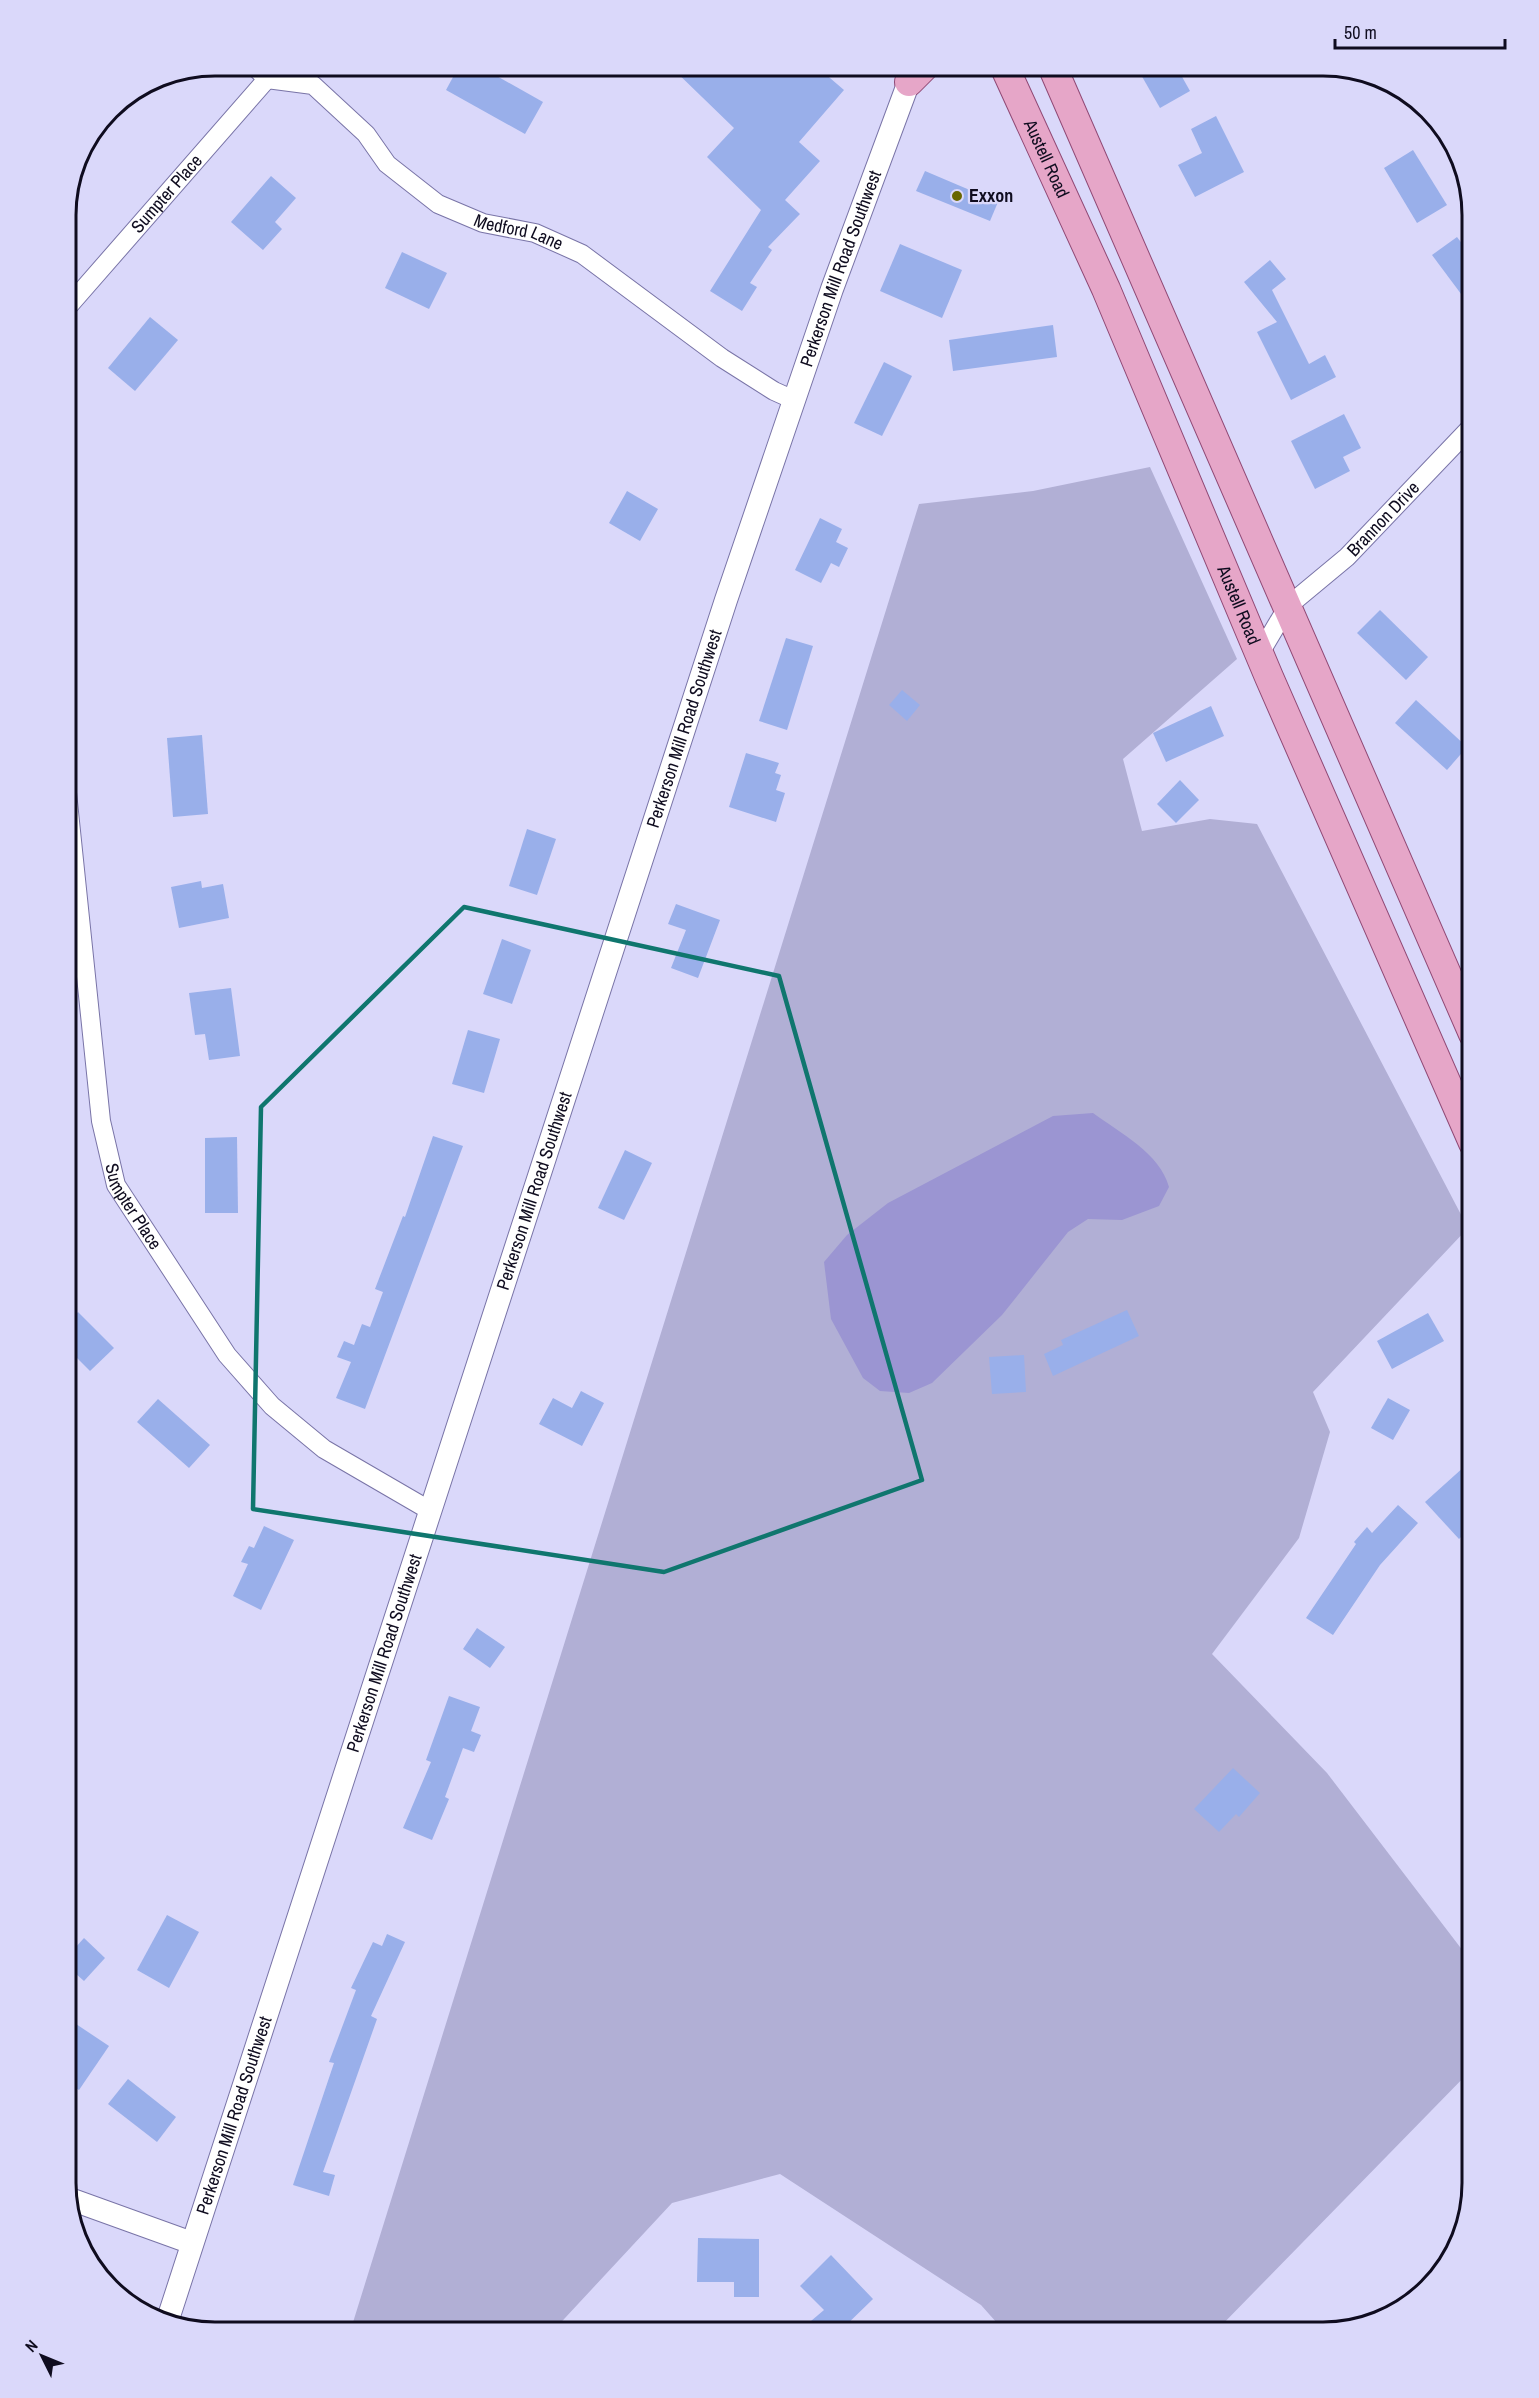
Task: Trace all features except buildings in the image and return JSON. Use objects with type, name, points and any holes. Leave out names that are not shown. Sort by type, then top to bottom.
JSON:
[{"type":"main road","name":"Austell Road","points":[[1009,77],[1106,289],[1260,653],[1462,1118]]},
{"type":"main road","points":[[1057,77],[1462,1009]]},
{"type":"street","points":[[264,77],[267,80]]},
{"type":"street","name":"Perkerson Mill Road Southwest","points":[[170,2313],[726,600],[832,289],[914,77]]},
{"type":"street","name":"Sumpter Place","points":[[77,297],[267,80]]},
{"type":"street","name":"Medford Lane","points":[[267,80],[313,85],[366,134],[387,164],[438,204],[483,223],[535,233],[582,255],[722,358],[774,391],[794,400]]},
{"type":"street","name":"Brannon Drive","points":[[1260,653],[1288,606],[1347,557],[1462,437]]},
{"type":"street","name":"Sumpter Place","points":[[77,886],[101,1121],[116,1185],[227,1355],[272,1406],[324,1449],[429,1510]]},
{"type":"street","points":[[78,2202],[192,2243]]},
{"type":"highlighted area","points":[[464,907],[779,976],[922,1480],[664,1572],[253,1509],[261,1107]]},
{"type":"shaded area","points":[[1150,467],[1237,659],[1123,759],[1142,831],[1210,819],[1257,824],[1462,1217],[1462,1234],[1313,1392],[1330,1432],[1299,1538],[1212,1654],[1327,1773],[1462,1950],[1462,2079],[1225,2322],[996,2322],[981,2305],[780,2174],[672,2203],[562,2321],[353,2321],[919,504],[1033,491]]},
{"type":"shaded area","points":[[1093,1113],[1127,1136],[1157,1164],[1169,1187],[1159,1206],[1122,1220],[1088,1219],[1068,1232],[1002,1315],[932,1383],[909,1393],[880,1391],[863,1378],[831,1319],[824,1262],[847,1235],[888,1203],[1053,1116]]},
{"type":"place","name":"Exxon","points":[[957,196]]}]
